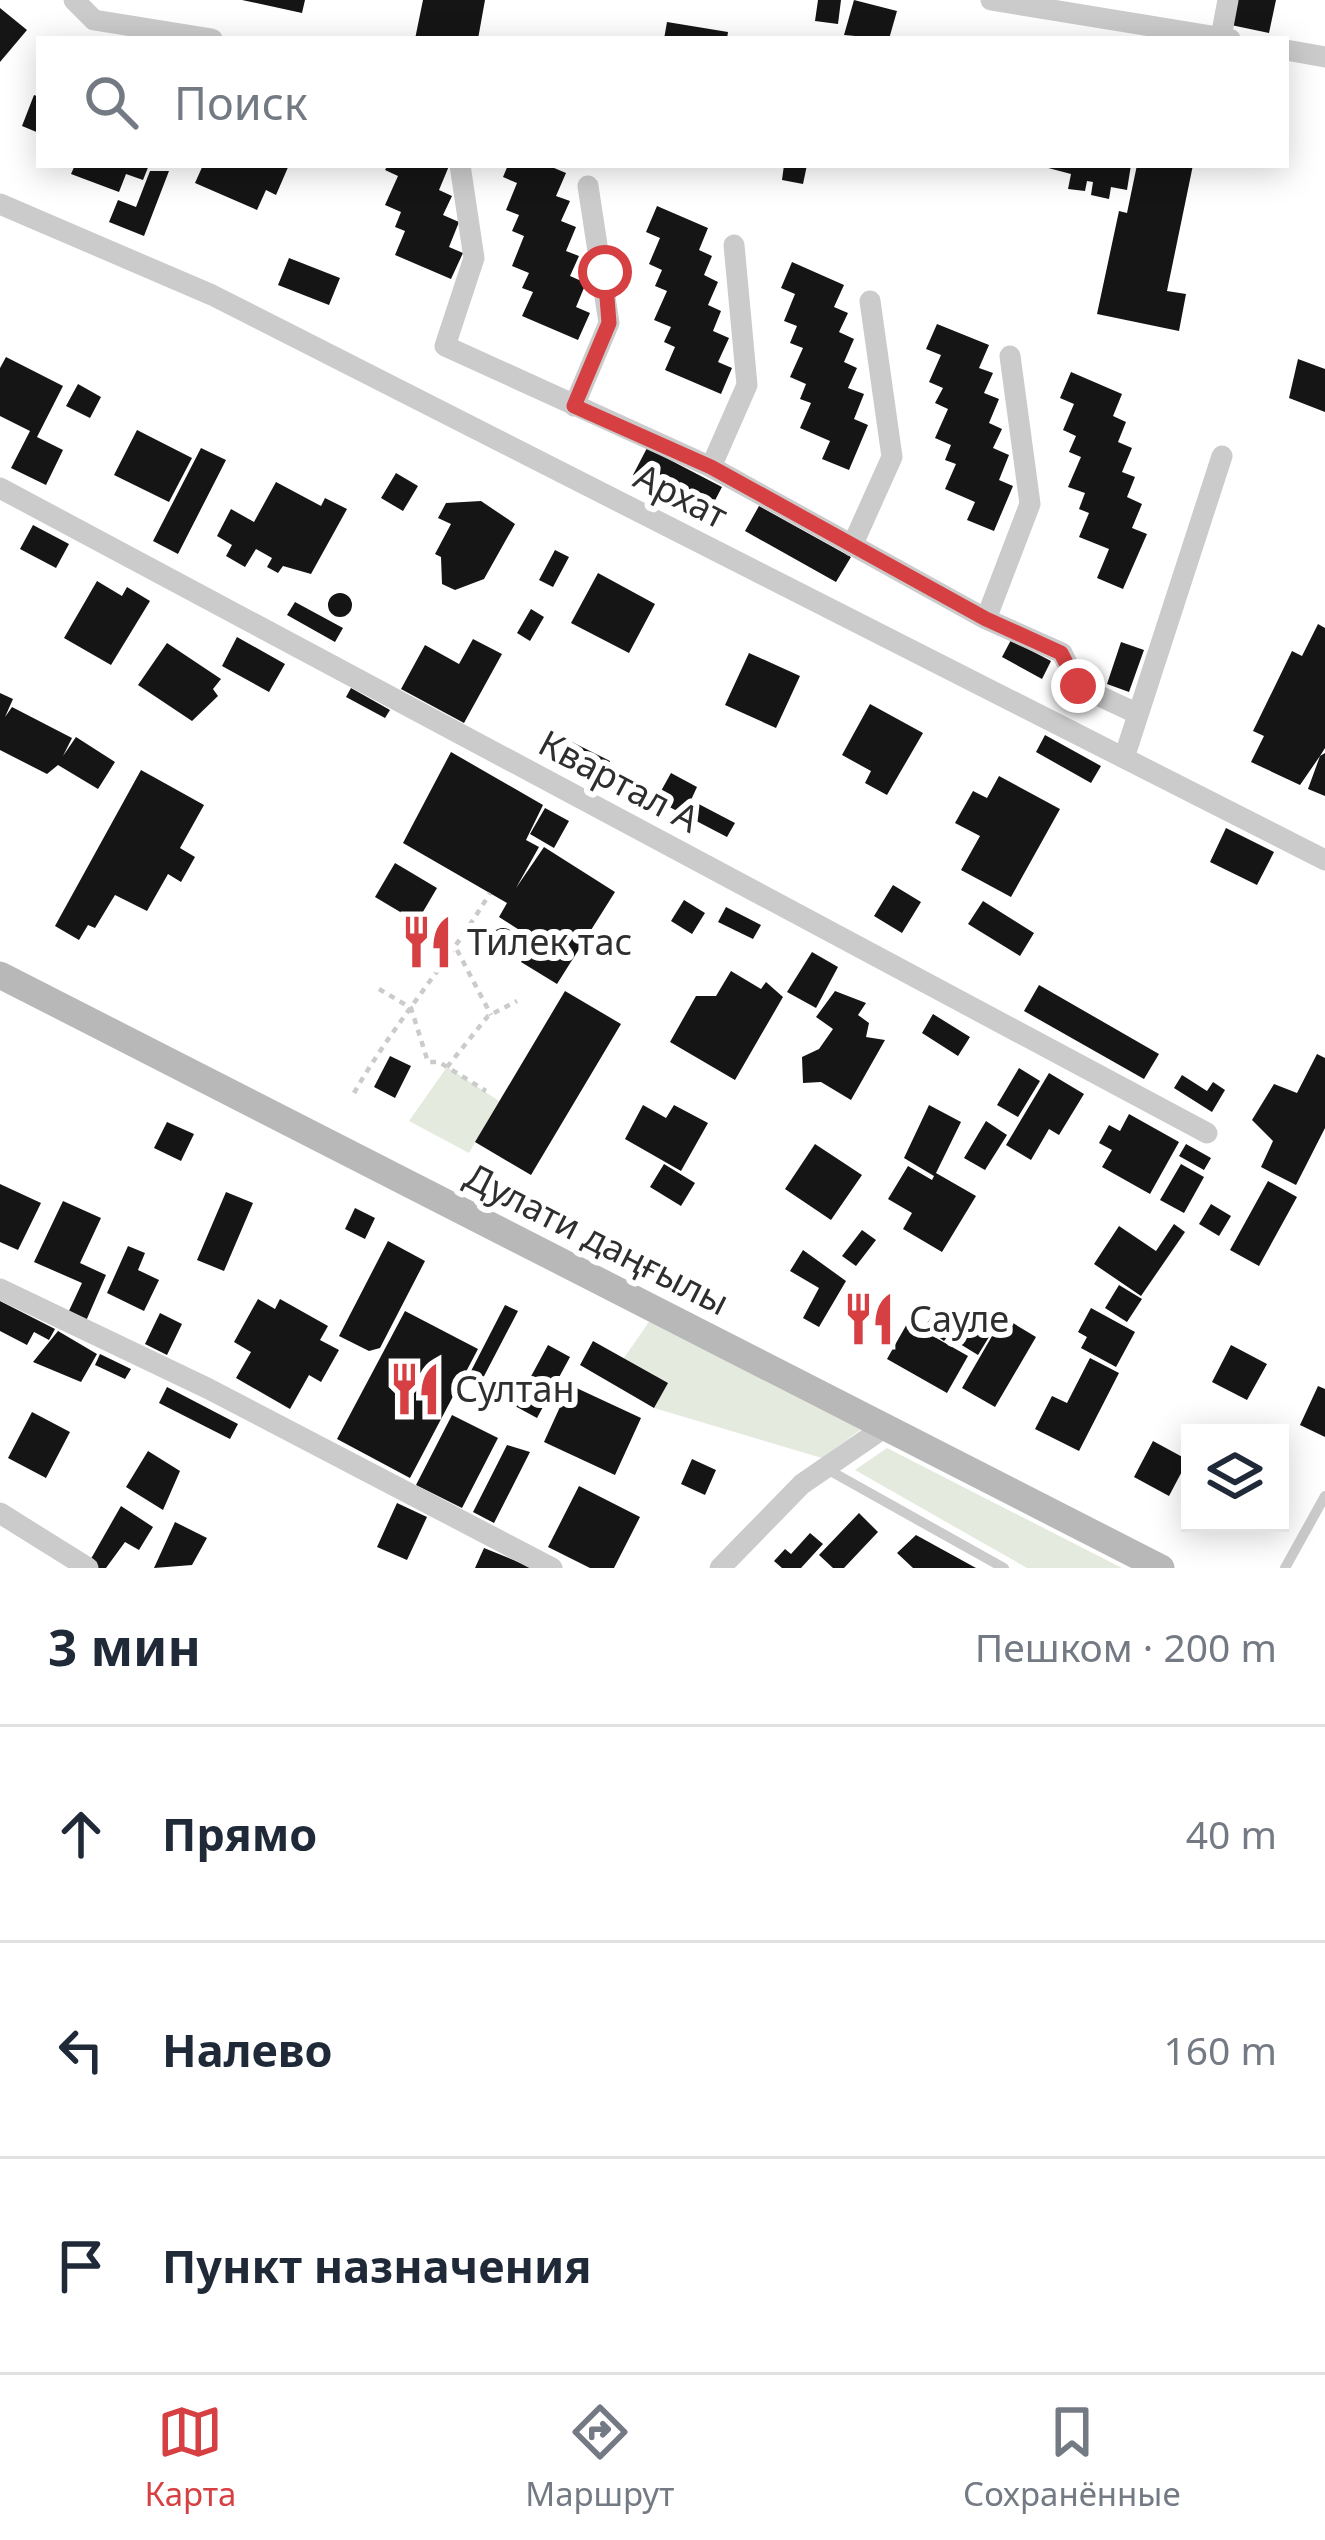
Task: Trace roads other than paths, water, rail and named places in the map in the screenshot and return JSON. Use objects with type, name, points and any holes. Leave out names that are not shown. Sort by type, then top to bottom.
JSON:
[{"type":"main road","name":"Дулати даңғылы","points":[[0,975],[1161,1568]]},
{"type":"street","points":[[74,0],[94,20],[193,36]]},
{"type":"street","points":[[991,0],[1214,36]]},
{"type":"street","points":[[1226,36],[1228,0]]},
{"type":"street","points":[[1289,51],[1325,57]]},
{"type":"street","points":[[460,168],[474,258],[446,346],[711,467],[986,619],[1061,653],[1078,686],[1138,713]]},
{"type":"street","points":[[574,406],[609,323],[588,186]]},
{"type":"street","name":"Архат","points":[[0,204],[212,295],[1325,860]]},
{"type":"street","points":[[711,467],[747,385],[734,245]]},
{"type":"street","points":[[852,546],[892,457],[870,302]]},
{"type":"street","points":[[986,619],[1030,504],[1010,356]]},
{"type":"street","points":[[1124,758],[1222,456]]},
{"type":"street","name":"Квартал А","points":[[0,488],[1208,1132]]},
{"type":"street","points":[[0,1289],[209,1389],[552,1568]]},
{"type":"street","points":[[720,1568],[786,1499],[885,1427]]},
{"type":"street","points":[[0,1513],[88,1568]]},
{"type":"lane","points":[[826,1468],[1004,1568]]},
{"type":"lane","points":[[1285,1568],[1325,1496]]},
{"type":"place","name":"Тилек тас","points":[[427,942]]},
{"type":"place","name":"Сауле","points":[[869,1319]]},
{"type":"place","name":"Султан","points":[[415,1389]]}]
